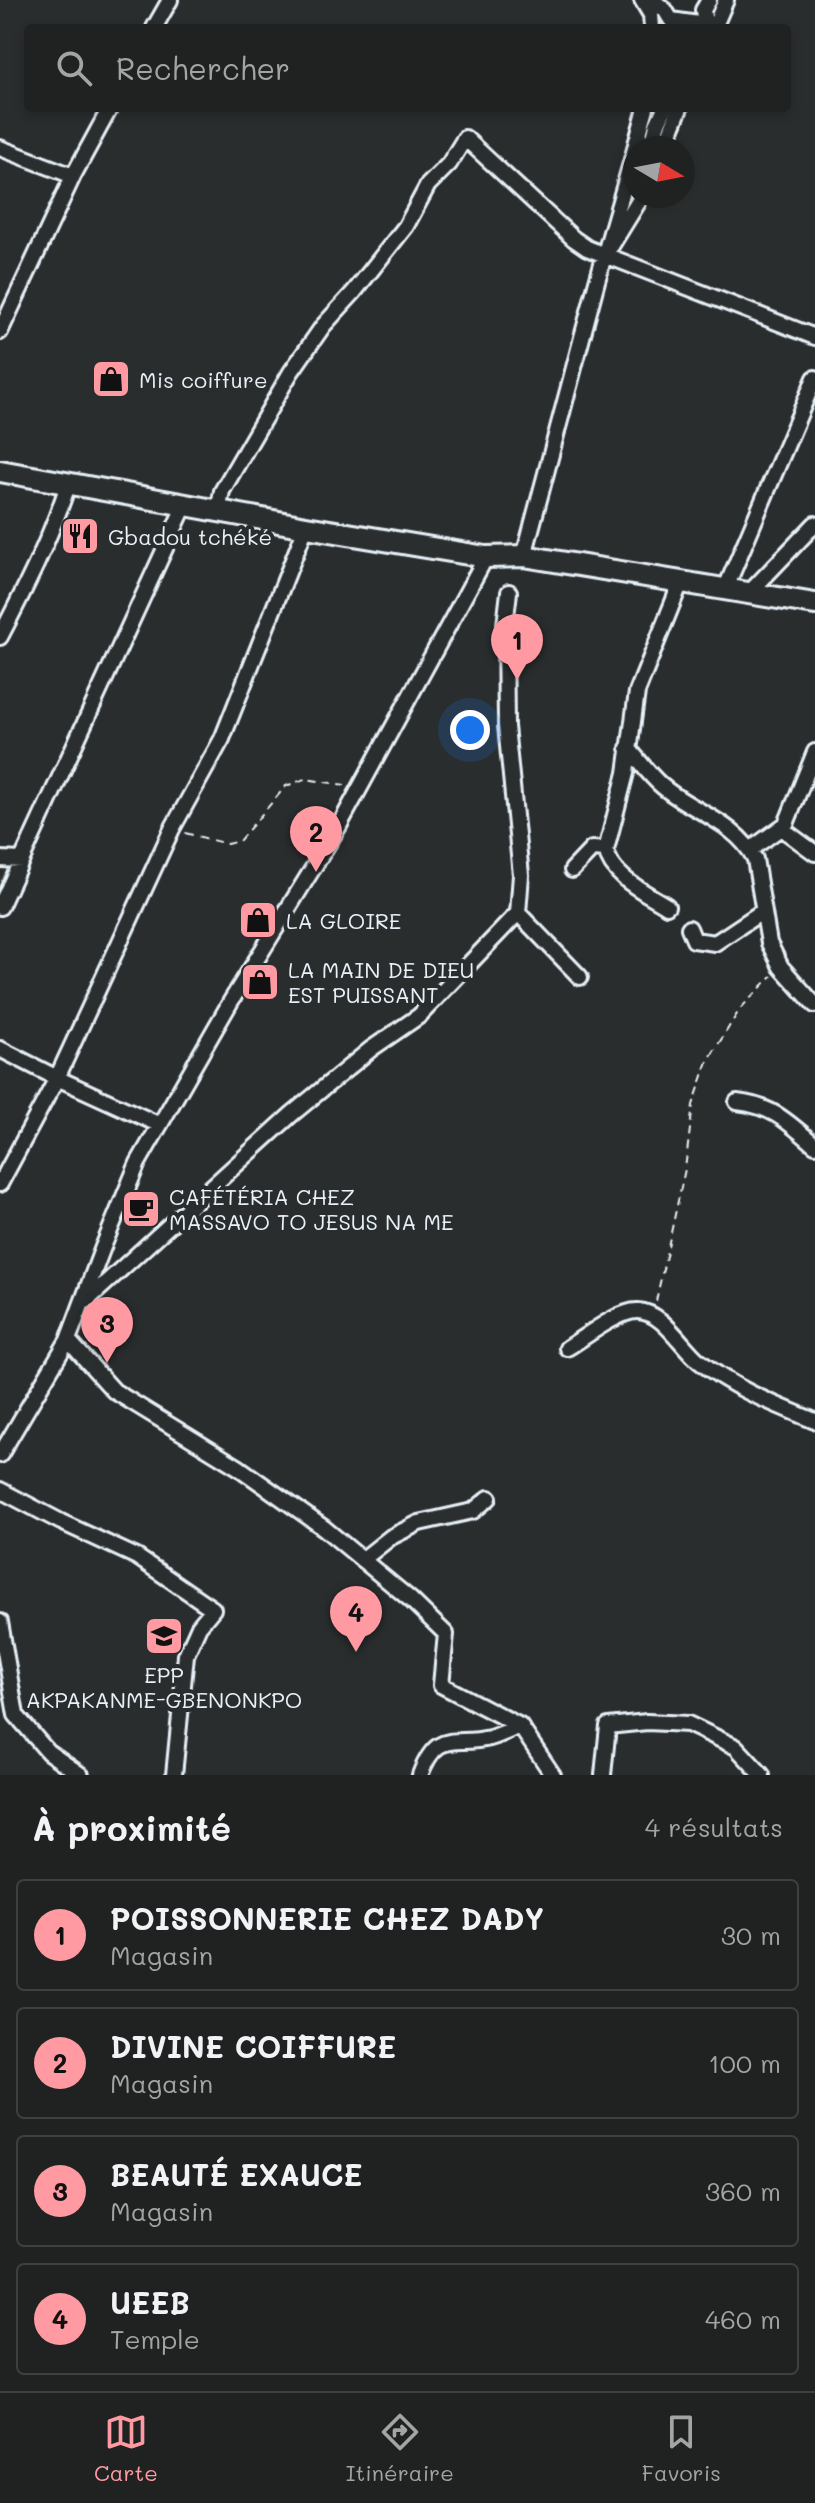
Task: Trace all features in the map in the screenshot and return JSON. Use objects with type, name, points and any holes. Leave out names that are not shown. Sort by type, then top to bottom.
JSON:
[{"type":"highway","points":[[0,471],[486,557],[524,556],[815,604]]},
{"type":"street","points":[[156,24],[170,0]]},
{"type":"street","points":[[706,24],[703,10],[709,0]]},
{"type":"street","points":[[709,24],[726,0]]},
{"type":"street","points":[[652,24],[644,2],[655,2],[671,20],[692,24]]},
{"type":"street","points":[[0,332],[73,176],[108,112]]},
{"type":"street","points":[[638,136],[645,112]]},
{"type":"street","points":[[655,136],[663,112]]},
{"type":"street","points":[[669,136],[678,112]]},
{"type":"street","points":[[218,511],[222,491],[291,372],[323,326],[406,226],[428,185],[449,164],[465,138],[574,239],[604,256],[815,337]]},
{"type":"street","points":[[0,148],[73,176]]},
{"type":"street","points":[[524,556],[623,190]]},
{"type":"street","points":[[604,256],[634,208]]},
{"type":"street","points":[[725,590],[815,378]]},
{"type":"street","points":[[0,637],[44,549],[68,485]]},
{"type":"street","points":[[0,907],[185,505]]},
{"type":"street","points":[[749,593],[815,524]]},
{"type":"street","points":[[0,1184],[57,1078],[172,829],[222,739],[306,527]]},
{"type":"street","points":[[0,1455],[68,1340],[138,1163],[231,1001],[360,788],[486,557]]},
{"type":"street","points":[[667,906],[626,879],[609,862],[606,850],[626,773],[637,692],[681,582]]},
{"type":"street","points":[[83,1303],[292,1114],[371,1049],[419,1016],[518,913],[521,875],[506,726],[505,625],[509,592]]},
{"type":"street","points":[[628,748],[661,785],[715,818],[750,850],[755,859],[769,943],[781,967],[815,1005]]},
{"type":"street","points":[[750,850],[781,828],[790,817],[815,752]]},
{"type":"street","points":[[781,828],[815,853]]},
{"type":"street","points":[[572,870],[592,849],[606,850]]},
{"type":"street","points":[[0,859],[22,860]]},
{"type":"street","points":[[689,928],[694,940],[715,943],[763,911]]},
{"type":"street","points":[[518,913],[580,977]]},
{"type":"street","points":[[0,1049],[160,1125]]},
{"type":"street","points":[[737,1102],[757,1104],[774,1111],[815,1145]]},
{"type":"street","points":[[567,1348],[623,1314],[637,1311],[652,1314],[698,1360],[732,1384],[815,1421]]},
{"type":"street","points":[[68,1340],[114,1391],[238,1467],[324,1528],[411,1600],[446,1634],[441,1685],[520,1726],[553,1775]]},
{"type":"street","points":[[0,1490],[137,1557],[213,1609],[199,1626],[186,1655],[174,1775]]},
{"type":"street","points":[[362,1560],[391,1537],[419,1523],[473,1511],[489,1498]]},
{"type":"street","points":[[0,1622],[16,1715],[48,1752],[81,1775]]},
{"type":"street","points":[[603,1775],[608,1726],[647,1722],[688,1724],[736,1747],[762,1775]]},
{"type":"street","points":[[420,1775],[431,1752],[445,1742],[490,1738],[520,1726]]},
{"type":"path","points":[[172,829],[227,844],[239,841],[246,835],[286,786],[305,779],[360,788]]},
{"type":"path","points":[[652,1314],[674,1227],[693,1105],[708,1061],[740,1009],[781,967]]},
{"type":"place","name":"Mis coiffure","points":[[111,379]]},
{"type":"place","name":"Gbadou tchéké","points":[[80,536]]},
{"type":"place","name":"POISSONNERIE CHEZ DADY","points":[[517,680]]},
{"type":"place","name":"DIVINE COIFFURE","points":[[316,872]]},
{"type":"place","name":"LA GLOIRE","points":[[258,920]]},
{"type":"place","name":"LA MAIN DE DIEU EST PUISSANT","points":[[260,982]]},
{"type":"place","name":"CAFÉTÉRIA CHEZ MASSAVO TO JESUS NA ME","points":[[141,1209]]},
{"type":"place","name":"BEAUTÉ EXAUCE","points":[[107,1363]]},
{"type":"place","name":"EPP AKPAKANME-GBENONKPO","points":[[164,1636]]},
{"type":"place","name":"UEEB","points":[[356,1652]]}]
